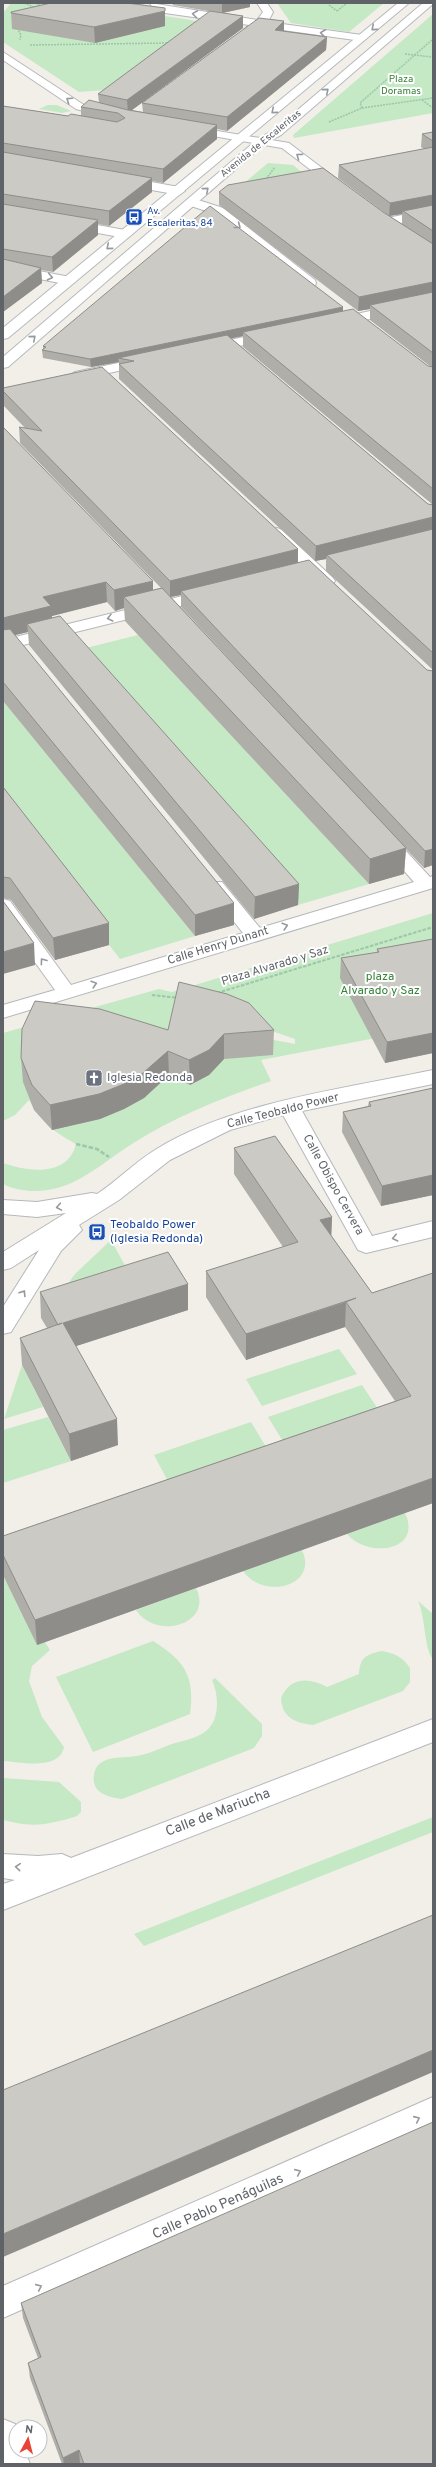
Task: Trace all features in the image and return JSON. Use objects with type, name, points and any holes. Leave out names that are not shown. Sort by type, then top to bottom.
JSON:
[{"type":"street","points":[[155,3],[158,9],[362,38]]},
{"type":"street","points":[[243,35],[259,23],[268,12],[262,3]]},
{"type":"street","name":"Avenida de Escaleritas","points":[[6,330],[70,281],[404,3]]},
{"type":"street","name":"Avenida de Escaleritas","points":[[3,364],[263,140],[277,133],[429,3]]},
{"type":"street","points":[[3,55],[80,107],[122,118]]},
{"type":"street","points":[[174,126],[263,140],[285,145],[350,194]]},
{"type":"street","points":[[212,146],[228,149],[263,140]]},
{"type":"street","points":[[113,180],[179,191]]},
{"type":"street","points":[[192,202],[219,211],[321,291]]},
{"type":"street","points":[[375,213],[400,231]]},
{"type":"street","points":[[388,222],[433,213]]},
{"type":"street","points":[[56,222],[125,234]]},
{"type":"street","points":[[3,268],[70,281]]},
{"type":"street","points":[[320,326],[433,301]]},
{"type":"street","points":[[339,306],[372,330]]},
{"type":"street","points":[[195,351],[282,333]]},
{"type":"street","points":[[230,344],[242,354]]},
{"type":"street","points":[[62,378],[159,359]]},
{"type":"street","points":[[101,371],[116,384]]},
{"type":"street","points":[[269,526],[340,592]]},
{"type":"street","points":[[153,590],[180,619]]},
{"type":"street","points":[[15,647],[225,590]]},
{"type":"street","points":[[374,827],[430,883]]},
{"type":"street","points":[[205,874],[255,935]]},
{"type":"street","name":"Calle Henry Dunant","points":[[3,1012],[430,883]]},
{"type":"street","points":[[3,905],[66,992]]},
{"type":"street","name":"Calle Teobaldo Power","points":[[3,1262],[111,1196],[162,1155],[223,1125],[289,1107],[433,1077]]},
{"type":"street","name":"Calle Obispo Cervera","points":[[289,1107],[366,1245],[433,1229]]},
{"type":"street","points":[[3,1207],[26,1211],[58,1208],[111,1196]]},
{"type":"street","points":[[3,1326],[53,1246],[111,1196]]},
{"type":"street","name":"Calle de Mariucha","points":[[3,1897],[433,1730]]},
{"type":"street","points":[[3,1866],[38,1869],[85,1864]]},
{"type":"street","name":"Calle Pablo Penáguilas","points":[[3,2302],[433,2112]]},
{"type":"street","points":[[3,2436],[13,2464]]},
{"type":"path","points":[[24,3],[38,9],[32,10]]},
{"type":"path","points":[[35,3],[46,9]]},
{"type":"path","points":[[329,5],[337,11]]},
{"type":"path","points":[[13,23],[21,35],[20,44]]},
{"type":"path","points":[[362,108],[360,103],[433,39]]},
{"type":"path","points":[[27,45],[174,43]]},
{"type":"path","points":[[401,54],[433,57]]},
{"type":"path","points":[[324,124],[362,108],[433,98]]},
{"type":"path","points":[[422,100],[433,108]]},
{"type":"path","points":[[265,180],[278,164]]},
{"type":"path","name":"Plaza Alvarado y Saz","points":[[212,994],[433,927]]},
{"type":"path","points":[[151,995],[166,998],[182,997]]},
{"type":"path","points":[[76,1144],[97,1149],[108,1158]]},
{"type":"green space","points":[[11,3],[142,3],[152,14],[209,23],[118,89],[79,92],[3,42],[3,13]]},
{"type":"green space","points":[[277,3],[384,3],[349,32],[291,23]]},
{"type":"green space","name":"Plaza Doramas","points":[[433,14],[433,113],[294,138],[293,135]]},
{"type":"green space","points":[[48,105],[57,105],[71,111],[62,113],[39,109]]},
{"type":"green space","points":[[268,163],[293,165],[310,179],[230,195]]},
{"type":"green space","points":[[138,635],[369,884],[298,905],[74,651]]},
{"type":"green space","points":[[3,701],[195,936],[120,959],[3,807]]},
{"type":"green space","name":"plaza Alvarado y Saz","points":[[433,913],[433,1027],[261,1060],[271,1081],[218,1100],[184,1115],[135,1142],[97,1168],[67,1185],[44,1191],[29,1191],[15,1189],[3,1184],[3,1163],[35,1170],[56,1167],[65,1162],[72,1155],[76,1144],[49,1126],[38,1114],[29,1100],[15,1115],[3,1121],[3,1033],[159,989],[172,992]],"holes":[[[263,1028],[295,1039],[295,1044],[269,1039]]]},
{"type":"green space","points":[[111,1240],[133,1280],[52,1306],[75,1274]]},
{"type":"green space","points":[[339,1349],[357,1374],[262,1406],[246,1379]]},
{"type":"green space","points":[[22,1365],[43,1407],[4,1419]]},
{"type":"green space","points":[[362,1385],[380,1412],[284,1443],[268,1417]]},
{"type":"green space","points":[[48,1417],[71,1461],[3,1483],[3,1430]]},
{"type":"green space","points":[[251,1422],[268,1450],[169,1483],[154,1455]]},
{"type":"green space","points":[[405,1513],[409,1526],[406,1536],[400,1543],[391,1547],[367,1547],[356,1542],[347,1534]]},
{"type":"green space","points":[[302,1550],[305,1563],[303,1573],[296,1581],[286,1585],[275,1587],[263,1585],[252,1580],[243,1571]]},
{"type":"green space","points":[[3,1575],[50,1650],[32,1666],[29,1681],[42,1717],[64,1747],[61,1755],[47,1762],[29,1763],[3,1761]]},
{"type":"green space","points":[[196,1588],[199,1601],[197,1611],[190,1619],[180,1624],[169,1626],[156,1625],[145,1619],[136,1610]]},
{"type":"green space","points":[[418,1601],[433,1614],[433,1659],[428,1649],[421,1608]]},
{"type":"green space","points":[[153,1641],[173,1656],[185,1671],[189,1679],[191,1689],[190,1714],[93,1752],[56,1677]]},
{"type":"green space","points":[[381,1651],[398,1656],[410,1668],[410,1682],[403,1691],[313,1725],[301,1723],[287,1715],[282,1705],[281,1698],[289,1686],[301,1681],[307,1681],[327,1687],[359,1674],[364,1658]]},
{"type":"green space","points":[[215,1678],[262,1724],[262,1736],[254,1748],[122,1799],[111,1797],[98,1790],[95,1786],[94,1775],[96,1767],[102,1762],[115,1758],[146,1754],[194,1737],[206,1731],[211,1726],[216,1714],[217,1700],[212,1680]]},
{"type":"green space","points":[[3,1778],[59,1782],[81,1802],[81,1812],[77,1816],[57,1822],[32,1825],[3,1820]]},
{"type":"green space","points":[[433,1817],[433,1832],[144,1946],[134,1934]]},
{"type":"building","points":[[51,3],[127,3],[165,8],[165,11],[94,27],[11,13]]},
{"type":"building","points":[[210,11],[243,16],[127,100],[98,94]]},
{"type":"building","points":[[259,18],[284,21],[275,30],[327,37],[227,117],[142,103]]},
{"type":"building","points":[[89,100],[128,110],[217,125],[163,169],[3,143],[3,106],[68,116],[71,114],[117,122],[125,118],[118,113],[81,107]]},
{"type":"building","points":[[433,132],[433,141],[422,134]]},
{"type":"building","points":[[433,147],[433,195],[390,203],[339,165]]},
{"type":"building","points":[[3,152],[152,178],[109,211],[3,194]]},
{"type":"building","points":[[323,168],[383,212],[433,244],[433,282],[359,297],[219,192],[228,185]]},
{"type":"building","points":[[3,204],[98,220],[52,257],[3,249]]},
{"type":"building","points":[[433,205],[433,231],[403,211]]},
{"type":"building","points":[[210,206],[343,307],[90,359],[42,350],[46,347],[43,346]]},
{"type":"building","points":[[3,259],[41,268],[3,297]]},
{"type":"building","points":[[433,292],[433,353],[370,305]]},
{"type":"building","points":[[353,309],[428,366],[433,367],[433,489],[243,332]]},
{"type":"building","points":[[227,335],[428,504],[433,505],[433,517],[316,546],[119,364],[134,361],[118,358]]},
{"type":"building","points":[[102,367],[298,549],[170,581],[19,427],[42,431],[3,391],[3,388]]},
{"type":"building","points":[[3,427],[153,581],[114,590],[106,582],[43,597],[51,606],[3,618]]},
{"type":"building","points":[[433,529],[433,653],[327,555]]},
{"type":"building","points":[[309,560],[427,670],[433,671],[433,849],[425,851],[181,591]]},
{"type":"building","points":[[162,588],[406,848],[370,859],[124,597]]},
{"type":"building","points":[[60,616],[299,884],[255,897],[27,624]]},
{"type":"building","points":[[10,629],[234,903],[195,915],[3,682],[3,630]]},
{"type":"building","points":[[3,787],[109,923],[53,938],[10,878],[3,877]]},
{"type":"building","points":[[3,901],[34,943],[3,952]]},
{"type":"building","points":[[433,939],[433,1033],[387,1042],[341,958],[379,952],[377,949]]},
{"type":"building","points":[[179,982],[227,994],[249,1003],[274,1030],[224,1034],[209,1050],[189,1060],[168,1051],[143,1073],[124,1084],[99,1094],[50,1105],[32,1085],[21,1058],[22,1029],[35,1001],[100,1009],[168,1030]]},
{"type":"building","points":[[433,1088],[433,1175],[382,1186],[343,1112],[371,1106],[369,1102]]},
{"type":"building","points":[[275,1136],[332,1217],[320,1220],[372,1293],[433,1273],[433,1478],[35,1620],[3,1555],[3,1536],[411,1396],[346,1302],[356,1298],[246,1334],[206,1271],[298,1242],[234,1148]]},
{"type":"building","points":[[168,1252],[188,1284],[63,1323],[117,1419],[69,1434],[20,1338],[58,1325],[40,1292]]},
{"type":"building","points":[[433,1915],[433,2050],[3,2234],[3,2090]]},
{"type":"building","points":[[433,2122],[433,2464],[84,2464],[79,2450],[63,2458],[28,2363],[41,2357],[21,2303]]},
{"type":"place","name":"Av. Escaleritas, 84","points":[[134,217]]},
{"type":"place","name":"Iglesia Redonda","points":[[94,1078]]},
{"type":"place","name":"Teobaldo Power (Iglesia Redonda)","points":[[97,1232]]}]
